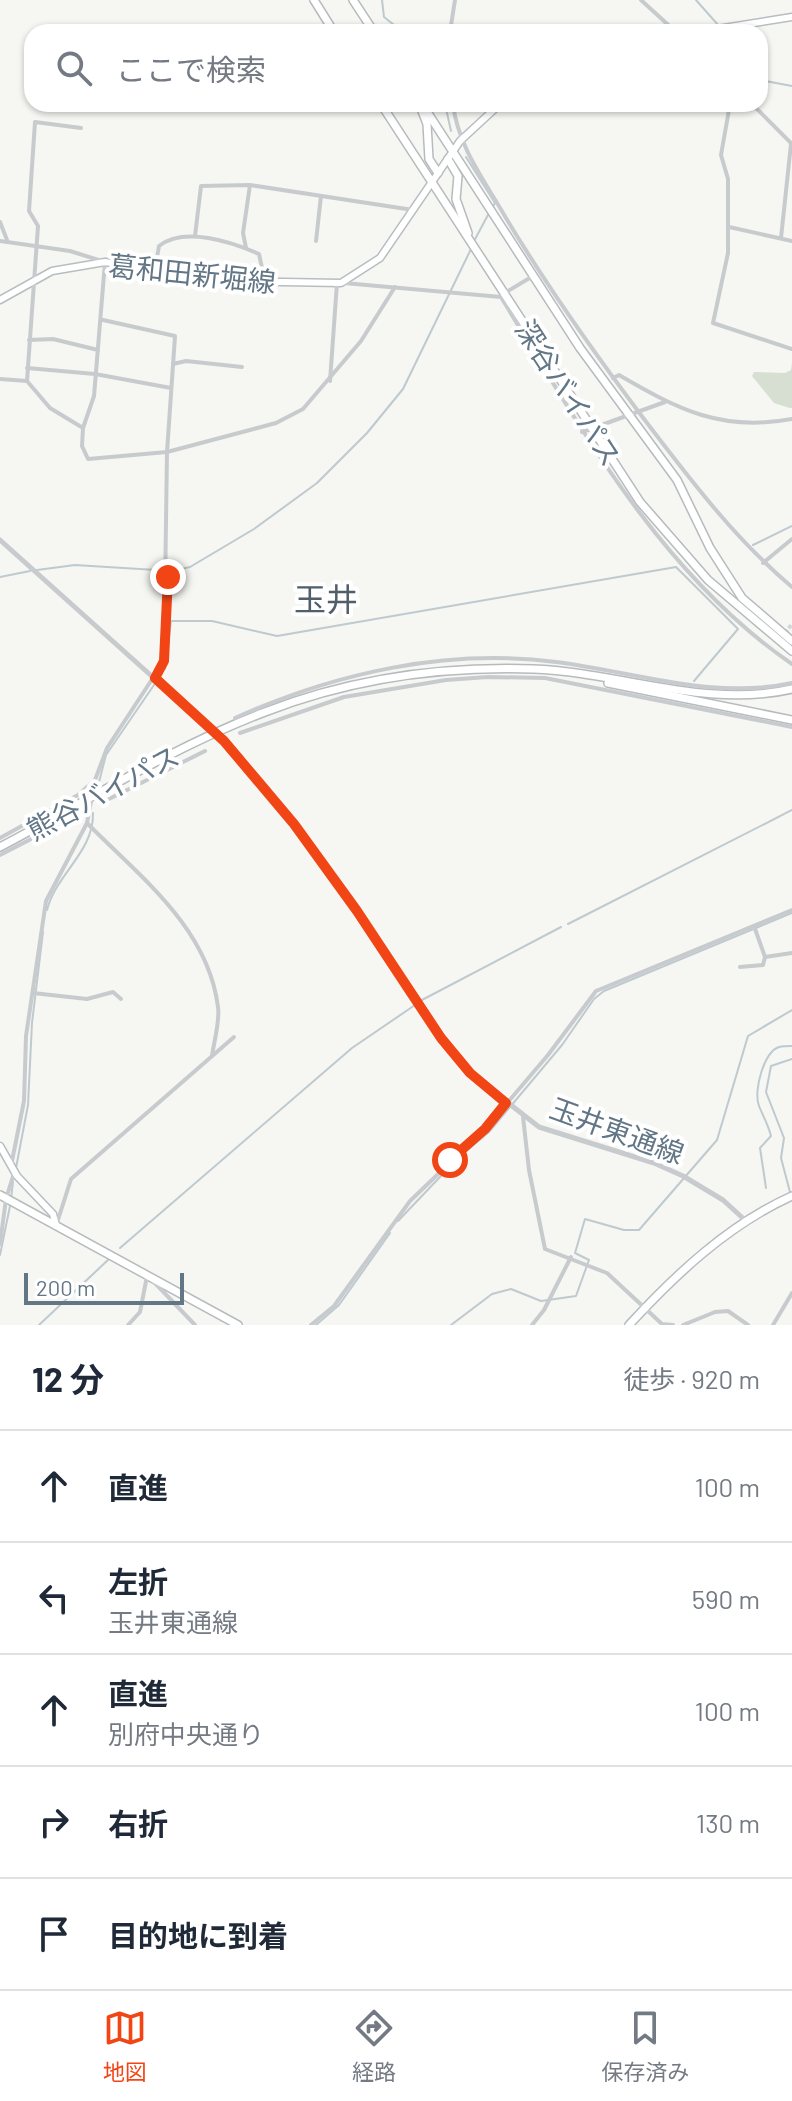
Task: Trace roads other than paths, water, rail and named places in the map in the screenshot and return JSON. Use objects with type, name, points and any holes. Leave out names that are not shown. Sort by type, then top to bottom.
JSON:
[{"type":"main road","points":[[314,0],[329,24]]},
{"type":"main road","points":[[353,0],[369,24]]},
{"type":"main road","points":[[746,24],[792,17]]},
{"type":"main road","name":"深谷バイパス","points":[[386,112],[586,431],[671,540],[708,580],[792,651]]},
{"type":"main road","points":[[423,112],[429,135],[429,159],[438,173]]},
{"type":"main road","name":"深谷バイパス","points":[[427,112],[628,415],[677,480],[710,548],[742,598],[792,641]]},
{"type":"main road","points":[[339,283],[380,258],[460,141],[491,112]]},
{"type":"main road","points":[[448,159],[458,176],[456,199],[471,243]]},
{"type":"main road","name":"葛和田新堀線","points":[[0,300],[33,279],[64,267],[105,262],[201,280],[265,284],[339,283]]},
{"type":"main road","name":"熊谷バイパス","points":[[0,847],[28,836],[132,774],[266,711],[343,692],[446,674],[538,669],[579,675]]},
{"type":"main road","points":[[579,675],[734,692],[792,689]]},
{"type":"main road","points":[[579,675],[725,709],[792,720]]},
{"type":"main road","points":[[0,1146],[13,1169],[53,1214],[56,1226]]},
{"type":"main road","points":[[629,1325],[696,1258],[746,1221],[792,1196]]},
{"type":"main road","points":[[3,1197],[238,1325]]},
{"type":"street","points":[[451,24],[455,0]]},
{"type":"street","points":[[641,0],[667,24]]},
{"type":"street","points":[[455,112],[460,141],[535,274],[709,505],[763,563],[792,587]]},
{"type":"street","points":[[729,112],[721,155],[728,179],[726,275],[713,323],[792,349]]},
{"type":"street","points":[[760,112],[792,144],[781,238]]},
{"type":"street","points":[[81,128],[35,122],[29,211],[38,226],[27,381],[50,408],[83,428]]},
{"type":"street","points":[[195,236],[201,186],[250,185],[413,210]]},
{"type":"street","points":[[246,248],[243,233],[250,185]]},
{"type":"street","points":[[316,241],[321,196]]},
{"type":"street","points":[[0,222],[7,240]]},
{"type":"street","points":[[729,227],[792,241]]},
{"type":"street","points":[[155,269],[159,246],[168,239],[195,236],[259,254],[264,263],[265,284]]},
{"type":"street","points":[[0,241],[36,244],[105,262],[103,320],[94,396],[83,428],[82,446],[88,459],[167,452],[276,423],[303,409],[330,381],[374,322],[395,287]]},
{"type":"street","points":[[330,381],[339,283],[502,295],[535,274]]},
{"type":"street","points":[[0,1244],[3,1197],[13,1169],[24,1101],[26,1036],[46,901],[87,823],[95,780],[115,735],[164,661],[168,577],[167,452],[175,336],[103,320]]},
{"type":"street","points":[[29,340],[53,339],[99,350]]},
{"type":"street","points":[[173,364],[186,361],[242,367]]},
{"type":"street","points":[[27,368],[95,374],[171,388]]},
{"type":"street","points":[[613,378],[619,375],[665,402],[732,424],[760,425],[792,419]]},
{"type":"street","points":[[0,379],[27,381]]},
{"type":"street","points":[[665,402],[586,431],[662,540],[716,600],[792,664]]},
{"type":"street","points":[[763,563],[792,539]]},
{"type":"street","name":"玉井東通線","points":[[0,540],[216,733],[321,859],[418,1004],[470,1073],[523,1117],[558,1135],[616,1150],[683,1176],[723,1200],[746,1221]]},
{"type":"street","points":[[448,661],[446,674],[545,678],[725,709],[792,727]]},
{"type":"street","points":[[235,718],[339,678],[448,661],[555,662],[734,692],[792,683]]},
{"type":"street","points":[[240,733],[343,692],[339,678]]},
{"type":"street","points":[[109,799],[205,751]]},
{"type":"street","points":[[132,774],[137,786]]},
{"type":"street","points":[[0,838],[78,795],[95,780]]},
{"type":"street","points":[[0,855],[28,836],[70,819]]},
{"type":"street","points":[[87,823],[166,900],[197,944],[208,966],[219,1010],[212,1056]]},
{"type":"street","points":[[311,1325],[334,1306],[410,1201],[508,1105],[596,991],[792,910]]},
{"type":"street","points":[[740,967],[763,965],[765,957],[754,928]]},
{"type":"street","points":[[765,957],[792,953]]},
{"type":"street","points":[[33,993],[87,999],[113,992],[121,999]]},
{"type":"street","points":[[56,1226],[71,1179],[234,1037]]},
{"type":"street","points":[[523,1117],[545,1249],[607,1273],[662,1324],[673,1325]]},
{"type":"street","points":[[532,1325],[544,1310],[571,1257]]},
{"type":"street","points":[[128,1325],[140,1312],[150,1278],[195,1325]]},
{"type":"street","points":[[773,1325],[792,1293]]},
{"type":"street","points":[[683,1325],[715,1312],[728,1311],[748,1325]]},
{"type":"waterway","points":[[382,0],[384,17],[393,24]]},
{"type":"waterway","points":[[696,0],[717,24]]},
{"type":"waterway","points":[[768,82],[792,86]]},
{"type":"waterway","points":[[447,112],[451,131]]},
{"type":"waterway","points":[[466,157],[495,203],[492,208]]},
{"type":"waterway","points":[[473,243],[489,213]]},
{"type":"waterway","points":[[37,570],[75,565],[172,571],[190,567],[254,529],[317,483],[367,433],[403,389],[471,249]]},
{"type":"waterway","points":[[753,545],[792,526]]},
{"type":"waterway","points":[[165,669],[171,621],[212,621],[277,636],[676,567],[738,629],[694,681]]},
{"type":"waterway","points":[[0,577],[30,571]]},
{"type":"waterway","points":[[99,782],[106,755],[154,685]]},
{"type":"waterway","points":[[568,924],[792,810]]},
{"type":"waterway","points":[[47,910],[58,885],[88,840],[93,813]]},
{"type":"waterway","points":[[398,1221],[460,1156],[489,1132],[562,1045],[594,999],[604,991],[792,913]]},
{"type":"waterway","points":[[420,1001],[561,927]]},
{"type":"waterway","points":[[16,1168],[28,1105],[32,1023],[43,932]]},
{"type":"waterway","points":[[120,1248],[352,1048],[415,1005]]},
{"type":"waterway","points":[[451,1325],[492,1294],[511,1289],[541,1301],[576,1296],[589,1260],[575,1253],[585,1219],[624,1230],[639,1230],[717,1140],[748,1036],[792,1010]]},
{"type":"waterway","points":[[766,1188],[760,1148],[771,1136],[759,1106],[757,1091],[769,1056],[779,1047],[792,1046]]},
{"type":"waterway","points":[[790,1192],[781,1158],[784,1138],[766,1092],[771,1066],[792,1059]]},
{"type":"waterway","points":[[11,1199],[13,1182]]},
{"type":"waterway","points":[[0,1255],[10,1206]]},
{"type":"waterway","points":[[316,1325],[339,1305],[390,1233]]},
{"type":"waterway","points":[[39,1325],[109,1259]]},
{"type":"tunnel","points":[[785,633],[792,624]]},
{"type":"district","name":"玉井","points":[[326,600]]}]
